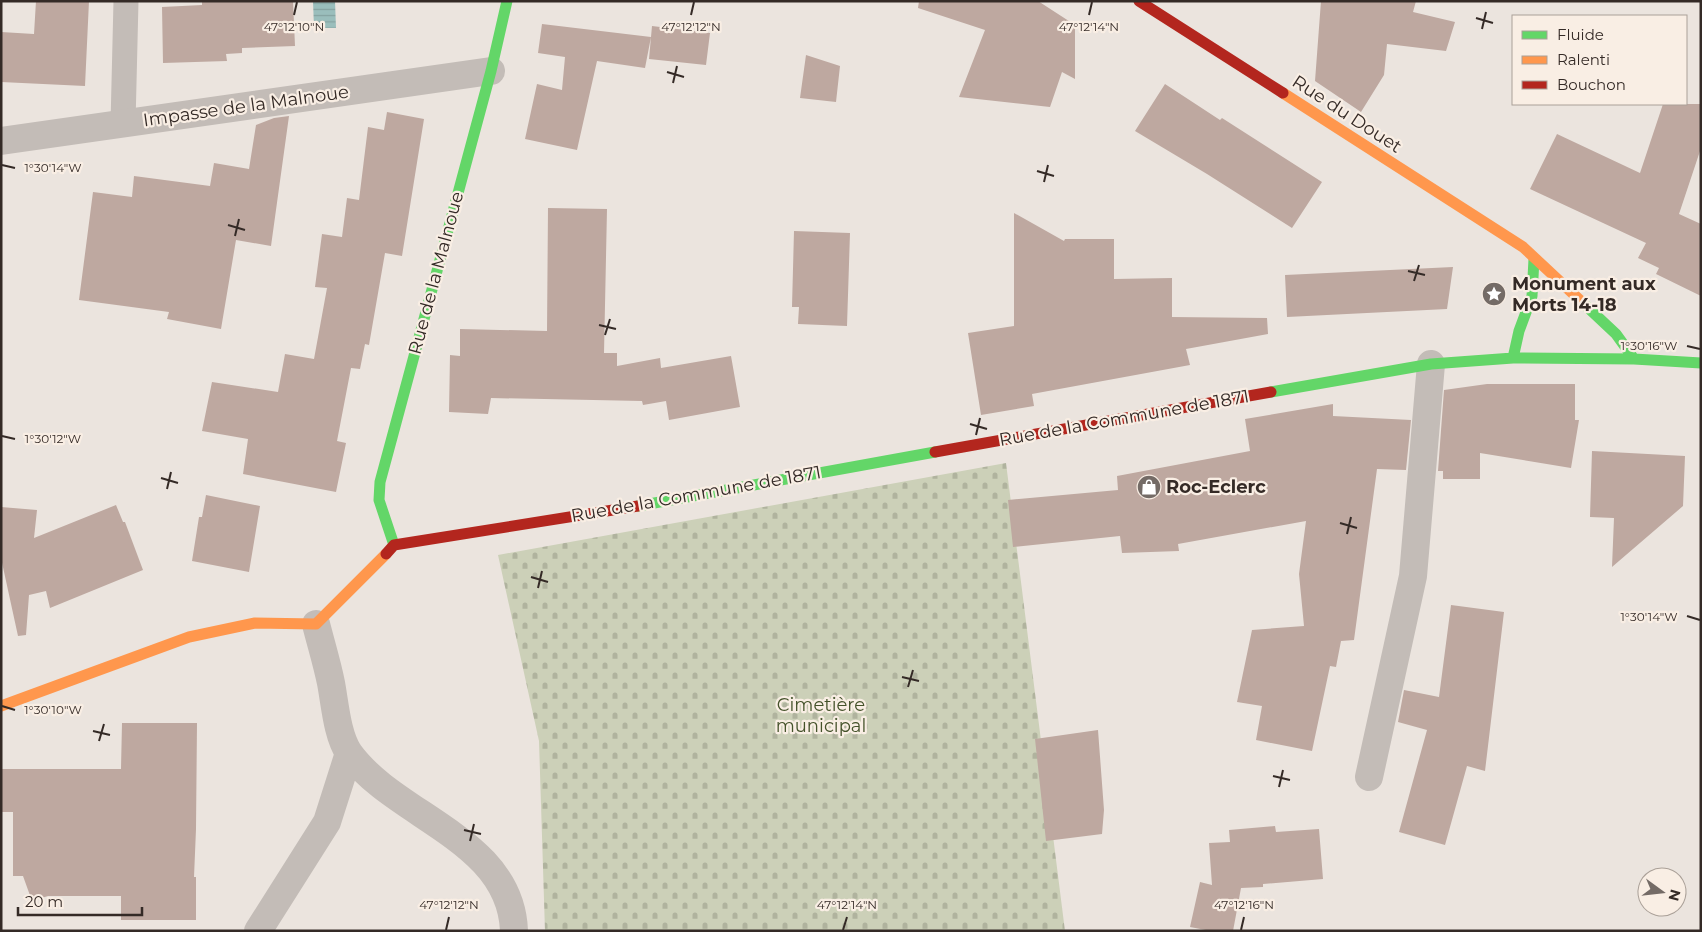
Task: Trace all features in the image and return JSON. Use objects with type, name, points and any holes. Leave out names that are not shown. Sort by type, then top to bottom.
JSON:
[{"type":"street","name":"Rue de la Malnoue","points":[[394,545],[379,500],[380,482],[491,71],[507,1]]},
{"type":"street","name":"Rue du Douet","points":[[1139,1],[1523,247],[1616,334],[1634,359]]},
{"type":"street","name":"Impasse de la Malnoue","points":[[1,141],[491,71]]},
{"type":"street","points":[[1513,358],[1519,331],[1532,296],[1534,259]]},
{"type":"street","name":"Rue de la Commune de 1871","points":[[394,545],[672,500],[1430,364],[1513,358],[1634,359],[1701,363]]},
{"type":"street","points":[[1369,777],[1413,576],[1430,364]]},
{"type":"street","points":[[1,706],[190,637],[255,623],[316,624],[394,545]]},
{"type":"street","points":[[316,624],[330,675],[342,742],[349,753],[372,778],[474,851],[492,870],[506,893],[514,923],[514,931]]},
{"type":"street","points":[[258,931],[328,822],[349,753]]},
{"type":"lane","points":[[122,124],[126,1]]},
{"type":"green space","name":"Cimetière municipal","points":[[1006,463],[1065,931],[545,931],[539,741],[498,555]]},
{"type":"water","points":[[313,1],[335,1],[336,28],[314,28]]},
{"type":"building","points":[[36,1],[89,1],[85,86],[1,82],[1,32],[34,34]]},
{"type":"building","points":[[202,1],[293,1],[295,46],[242,48],[242,53],[226,54],[227,61],[163,63],[162,7],[202,5]]},
{"type":"building","points":[[919,1],[1038,1],[1075,25],[1075,79],[1062,72],[1050,107],[959,97],[985,30],[918,8]]},
{"type":"building","points":[[1321,1],[1416,1],[1413,12],[1455,22],[1446,51],[1387,44],[1384,75],[1361,112],[1315,81]]},
{"type":"building","points":[[542,24],[651,37],[645,68],[597,61],[577,150],[525,139],[537,84],[562,90],[565,57],[538,53]]},
{"type":"building","points":[[652,26],[710,33],[706,65],[649,59]]},
{"type":"building","points":[[806,55],[840,66],[836,102],[800,98]]},
{"type":"building","points":[[1165,84],[1322,182],[1292,228],[1135,131]]},
{"type":"building","points":[[1701,104],[1701,148],[1679,214],[1701,224],[1701,296],[1656,274],[1659,268],[1638,258],[1646,243],[1530,189],[1557,134],[1640,173],[1663,105]]},
{"type":"building","points":[[387,112],[424,119],[402,256],[385,253],[369,345],[365,344],[360,369],[351,368],[337,441],[346,443],[336,492],[243,474],[248,439],[202,431],[212,382],[278,392],[285,354],[314,359],[327,288],[315,287],[322,234],[342,237],[347,198],[359,200],[368,127],[384,130]]},
{"type":"building","points":[[289,116],[271,246],[236,240],[221,329],[167,319],[169,312],[79,300],[93,192],[132,197],[134,176],[210,186],[214,163],[249,169],[256,125],[274,118]]},
{"type":"building","points":[[548,208],[607,209],[604,353],[617,353],[617,366],[660,358],[661,368],[731,356],[740,407],[669,420],[666,401],[643,405],[642,401],[491,398],[488,414],[449,412],[450,355],[460,356],[460,329],[547,331]]},
{"type":"building","points":[[1014,213],[1064,241],[1065,239],[1114,239],[1114,279],[1172,278],[1172,317],[1267,318],[1268,334],[1186,349],[1190,365],[1032,394],[1034,406],[981,415],[968,333],[1014,326]]},
{"type":"building","points":[[794,231],[850,233],[847,326],[798,324],[799,307],[792,307]]},
{"type":"building","points":[[1453,267],[1447,309],[1287,317],[1285,275]]},
{"type":"building","points":[[1487,384],[1575,384],[1575,420],[1579,420],[1571,468],[1480,453],[1480,479],[1443,479],[1443,471],[1438,471],[1444,390]]},
{"type":"building","points":[[1333,404],[1333,416],[1411,420],[1406,470],[1377,469],[1354,640],[1341,641],[1336,667],[1330,666],[1312,751],[1256,740],[1262,706],[1237,702],[1252,630],[1304,626],[1299,574],[1306,521],[1178,544],[1179,551],[1122,553],[1120,536],[1013,547],[1008,500],[1118,490],[1117,476],[1250,451],[1245,419]]},
{"type":"building","points":[[1592,451],[1685,456],[1683,506],[1612,567],[1614,518],[1590,517]]},
{"type":"building","points":[[206,495],[260,506],[249,572],[192,561],[199,517],[202,517]]},
{"type":"building","points":[[116,505],[123,522],[125,522],[143,570],[50,608],[46,591],[29,595],[26,635],[18,636],[1,558],[1,507],[37,510],[34,538]]},
{"type":"building","points":[[1451,605],[1504,612],[1485,771],[1467,766],[1445,845],[1399,832],[1427,730],[1398,722],[1404,690],[1439,697]]},
{"type":"building","points":[[122,723],[197,723],[194,877],[196,877],[196,920],[121,920],[121,896],[48,896],[32,901],[23,876],[13,876],[13,812],[1,812],[1,769],[121,769]]},
{"type":"building","points":[[1098,730],[1104,810],[1102,834],[1046,841],[1035,739]]},
{"type":"building","points":[[1275,826],[1276,832],[1319,829],[1323,879],[1263,884],[1263,887],[1241,888],[1233,931],[1211,931],[1190,927],[1200,882],[1212,885],[1209,843],[1230,842],[1229,830]]},
{"type":"traffic: fast","points":[[394,545],[379,500],[380,482],[491,71],[507,1]]},
{"type":"traffic: fast","points":[[1513,358],[1519,331],[1532,296],[1534,259]]},
{"type":"traffic: fast","points":[[1583,303],[1616,334],[1634,359]]},
{"type":"traffic: fast","points":[[1271,392],[1431,364],[1513,358],[1634,359],[1701,363]]},
{"type":"traffic: fast","points":[[638,506],[935,452]]},
{"type":"traffic: slow","points":[[1283,93],[1523,247],[1583,303]]},
{"type":"traffic: slow","points":[[1,706],[189,637],[255,623],[316,624],[386,554]]},
{"type":"traffic: jam","points":[[1139,1],[1283,93]]},
{"type":"traffic: jam","points":[[935,452],[1271,392]]},
{"type":"traffic: jam","points":[[386,554],[394,545],[638,506]]},
{"type":"place","name":"Monument aux Morts 14-18","points":[[1494,294]]},
{"type":"place","name":"Roc-Eclerc","points":[[1149,487]]}]
